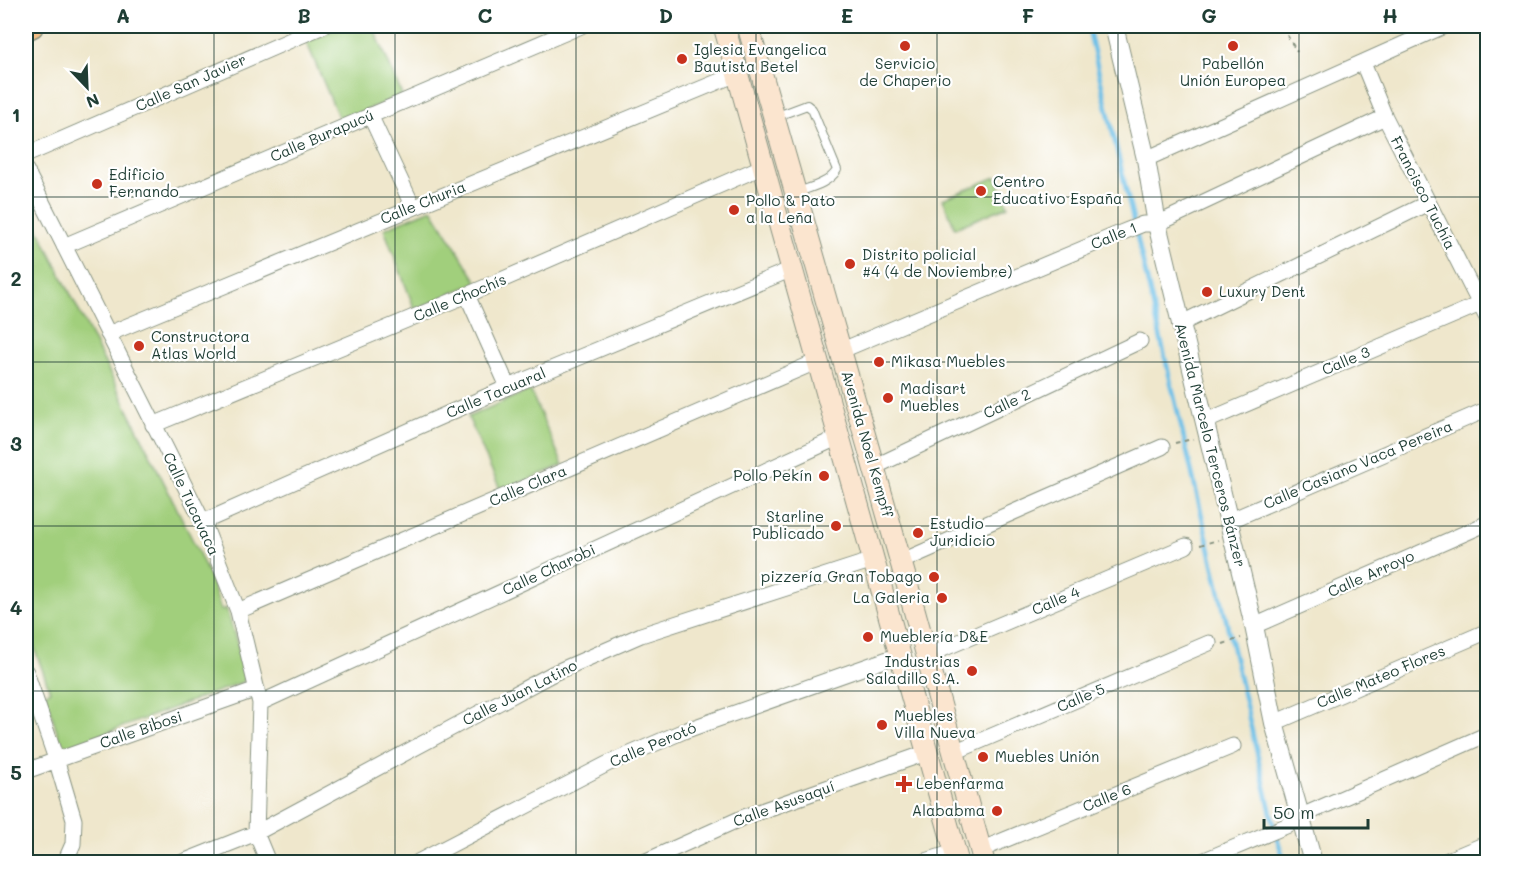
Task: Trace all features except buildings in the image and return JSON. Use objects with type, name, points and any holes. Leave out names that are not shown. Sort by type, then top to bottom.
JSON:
[{"type":"main road","points":[[26,29],[32,26]]},
{"type":"main road","name":"Avenida Noel Kempff","points":[[724,26],[739,73],[956,857]]},
{"type":"main road","points":[[732,26],[741,40],[750,32]]},
{"type":"main road","name":"Avenida Noel Kempff","points":[[750,32],[982,856]]},
{"type":"main road","points":[[739,73],[752,72],[756,76],[775,117]]},
{"type":"main road","points":[[794,275],[819,328],[832,346],[840,351],[835,369],[837,432]]},
{"type":"main road","points":[[902,568],[908,634],[906,647],[899,655],[910,663],[921,676],[937,726],[951,745]]},
{"type":"street","name":"Calle San Javier","points":[[26,155],[323,26]]},
{"type":"street","name":"Calle Burapucú","points":[[64,246],[581,26]]},
{"type":"street","name":"Avenida Marcelo Terceros Bánzer","points":[[1113,26],[1146,159],[1150,224],[1180,324],[1201,430],[1229,521],[1248,632],[1274,723],[1293,822],[1312,862]]},
{"type":"street","points":[[1146,159],[1444,26]]},
{"type":"street","name":"Francisco Tuchía","points":[[1363,63],[1385,117],[1484,304],[1488,320]]},
{"type":"street","name":"Calle Churia","points":[[108,334],[739,73]]},
{"type":"street","points":[[370,116],[413,207]]},
{"type":"street","name":"Calle 1","points":[[840,351],[1118,234],[1150,224],[1385,117]]},
{"type":"street","name":"Calle Chochís","points":[[153,425],[467,296],[764,166]]},
{"type":"street","name":"Calle Tucavaca","points":[[26,170],[203,522],[238,611],[259,696],[256,833],[268,862]]},
{"type":"street","points":[[1180,324],[1428,202]]},
{"type":"street","name":"Calle Tacuaral","points":[[203,522],[508,387],[794,275]]},
{"type":"street","points":[[467,296],[508,387]]},
{"type":"street","name":"Calle 3","points":[[1201,430],[1484,304]]},
{"type":"street","name":"Calle 2","points":[[874,467],[1140,341]]},
{"type":"street","name":"Calle Clara","points":[[238,611],[818,361]]},
{"type":"street","name":"Calle Casiano Vaca Pereira","points":[[1229,521],[1488,409]]},
{"type":"street","name":"Calle Charobi","points":[[259,696],[837,432]]},
{"type":"street","points":[[902,568],[1167,445]]},
{"type":"street","name":"Calle Arroyo","points":[[1248,632],[1488,523]]},
{"type":"street","name":"Calle 4","points":[[926,656],[1193,546]]},
{"type":"street","name":"Calle Juan Latino","points":[[183,862],[256,833],[554,673],[641,635],[873,560]]},
{"type":"street","name":"Calle Mateo Flores","points":[[1274,723],[1488,631]]},
{"type":"street","name":"Calle 5","points":[[951,745],[1214,644]]},
{"type":"street","name":"Calle Perotó","points":[[418,862],[608,764],[684,731],[899,655]]},
{"type":"street","points":[[26,672],[74,820],[73,844],[65,862]]},
{"type":"street","name":"Calle Bibosi","points":[[26,771],[56,759],[259,696]]},
{"type":"street","points":[[1200,862],[1263,836],[1488,734]]},
{"type":"street","name":"Calle 6","points":[[982,856],[1233,746]]},
{"type":"street","name":"Calle Asusaquí","points":[[644,862],[744,817],[926,753]]},
{"type":"street","points":[[1443,862],[1488,843]]},
{"type":"street","points":[[923,862],[956,857]]},
{"type":"lane","points":[[775,117],[807,105],[812,109],[837,170],[834,177],[796,192]]},
{"type":"path","points":[[1287,26],[1287,35],[1297,52]]},
{"type":"path","points":[[1167,445],[1201,430]]},
{"type":"path","points":[[1193,546],[1219,539]]},
{"type":"path","points":[[1214,644],[1248,632]]},
{"type":"green space","points":[[343,26],[373,26],[402,95],[340,121],[306,41]]},
{"type":"green space","points":[[996,177],[1008,206],[955,228],[943,199]]},
{"type":"green space","points":[[26,204],[197,549],[221,610],[226,608],[245,679],[243,682],[71,746],[63,744],[59,737],[45,694],[50,691],[26,625]]},
{"type":"green space","points":[[432,209],[477,282],[415,310],[384,229]]},
{"type":"green space","points":[[530,390],[563,465],[501,491],[468,417]]},
{"type":"waterway","points":[[1088,26],[1274,826]]},
{"type":"waterway","points":[[1276,835],[1285,862]]},
{"type":"place","name":"Servicio de Chaperio","points":[[905,46]]},
{"type":"place","name":"Pabellón Unión Europea","points":[[1233,46]]},
{"type":"place","name":"Iglesia Evangelica Bautista Betel","points":[[682,59]]},
{"type":"place","name":"Edificio Fernando","points":[[97,184]]},
{"type":"place","name":"Centro Educativo España","points":[[981,191]]},
{"type":"place","name":"Pollo & Pato a la Leña","points":[[734,210]]},
{"type":"place","name":"Distrito policial #4 (4 de Noviembre)","points":[[850,264]]},
{"type":"place","name":"Luxury Dent","points":[[1207,292]]},
{"type":"place","name":"Constructora Atlas World","points":[[139,346]]},
{"type":"place","name":"Mikasa Muebles","points":[[879,362]]},
{"type":"place","name":"Madisart Muebles","points":[[888,398]]},
{"type":"place","name":"Pollo Pekín","points":[[824,476]]},
{"type":"place","name":"Starline Publicado","points":[[836,526]]},
{"type":"place","name":"Estudio Juridicio","points":[[918,533]]},
{"type":"place","name":"pizzería Gran Tobago","points":[[934,577]]},
{"type":"place","name":"La Galeria","points":[[942,598]]},
{"type":"place","name":"Mueblería D&E","points":[[868,637]]},
{"type":"place","name":"Industrias Saladillo S.A.","points":[[972,671]]},
{"type":"place","name":"Muebles Villa Nueva","points":[[882,725]]},
{"type":"place","name":"Muebles Unión","points":[[983,757]]},
{"type":"place","name":"Lebenfarma","points":[[904,784]]},
{"type":"place","name":"Alababma","points":[[997,811]]}]
